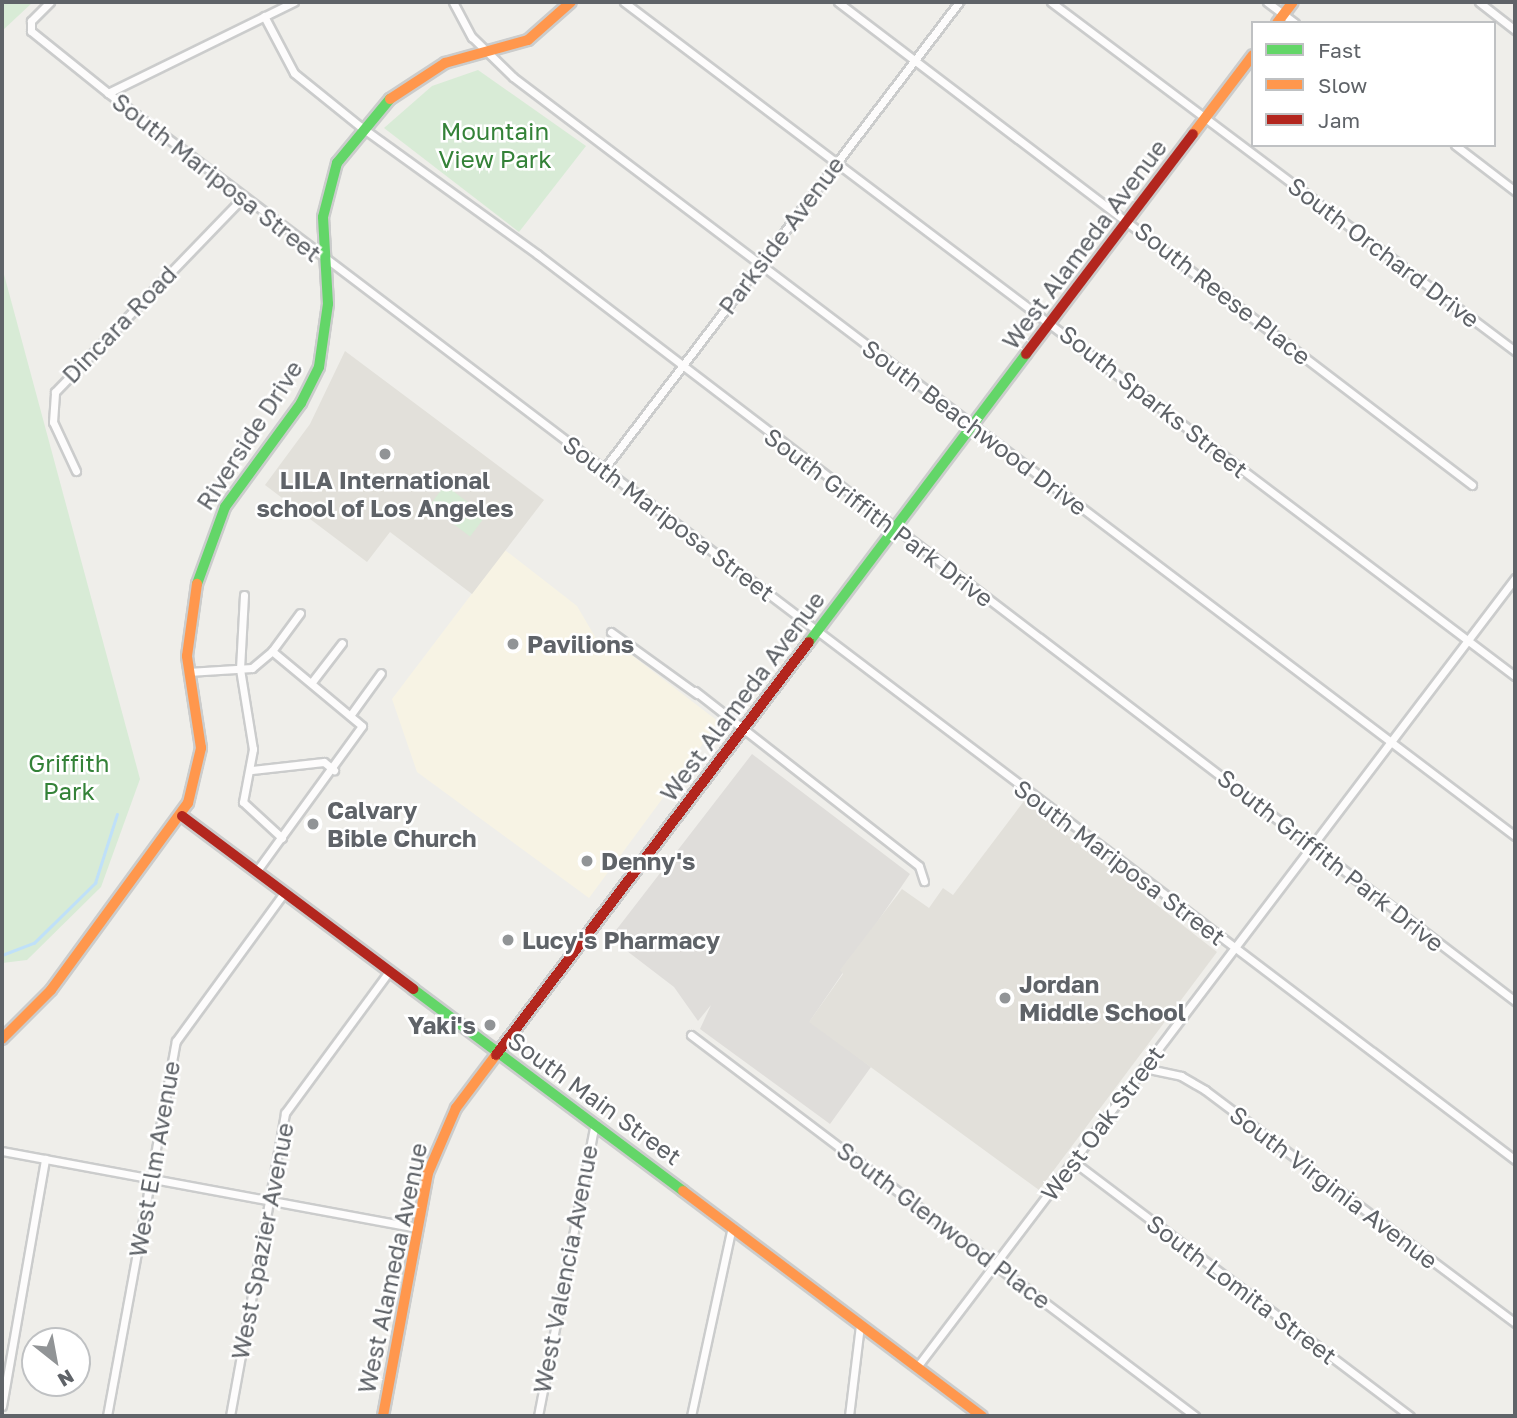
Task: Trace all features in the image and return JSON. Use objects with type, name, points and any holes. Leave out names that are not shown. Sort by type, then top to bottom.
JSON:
[{"type":"main road","name":"Riverside Drive","points":[[2,1039],[51,990],[182,816],[201,748],[188,672],[191,599],[206,547],[319,367],[328,321],[323,217],[330,178],[361,127],[407,82],[542,32],[571,2]]},
{"type":"main road","points":[[1280,18],[1293,2]]},
{"type":"main road","name":"West Alameda Avenue","points":[[383,1416],[417,1227],[439,1138],[499,1052],[1251,58]]},
{"type":"main road","name":"South Main Street","points":[[182,816],[388,973],[595,1123],[982,1416]]},
{"type":"street","name":"South Mariposa Street","points":[[50,2],[30,24],[108,93],[325,261],[818,629],[1233,948],[1515,1160]]},
{"type":"street","points":[[108,93],[294,2]]},
{"type":"street","name":"South Beachwood Drive","points":[[453,2],[488,53],[760,264],[1515,836]]},
{"type":"street","name":"South Sparks Street","points":[[624,2],[1051,322],[1515,676]]},
{"type":"street","name":"South Reese Place","points":[[838,2],[1128,219],[1472,485]]},
{"type":"street","name":"Parkside Avenue","points":[[604,469],[959,2]]},
{"type":"street","name":"South Orchard Drive","points":[[1051,2],[1515,351]]},
{"type":"street","points":[[1267,2],[1280,18]]},
{"type":"street","points":[[1479,2],[1515,30]]},
{"type":"street","name":"South Griffith Park Drive","points":[[264,16],[295,73],[361,127],[895,528],[1515,1001]]},
{"type":"street","points":[[1458,147],[1515,191]]},
{"type":"street","name":"Dincara Road","points":[[76,471],[53,422],[55,393],[244,196]]},
{"type":"street","name":"West Oak Street","points":[[917,1367],[1515,578]]},
{"type":"street","points":[[244,595],[240,669],[252,770],[245,807],[282,838]]},
{"type":"street","points":[[188,672],[258,666],[300,612]]},
{"type":"street","points":[[611,632],[729,716],[743,730],[919,866],[924,881]]},
{"type":"street","points":[[312,682],[342,643]]},
{"type":"street","points":[[256,872],[360,736],[352,713],[272,651]]},
{"type":"street","points":[[352,713],[382,673]]},
{"type":"street","points":[[252,770],[324,762],[334,770]]},
{"type":"street","name":"West Elm Avenue","points":[[107,1416],[176,1041],[284,893]]},
{"type":"street","name":"West Spazier Avenue","points":[[230,1416],[268,1201],[290,1102],[388,973]]},
{"type":"street","name":"South Glenwood Place","points":[[691,1035],[1195,1416]]},
{"type":"street","name":"South Virginia Avenue","points":[[1144,1068],[1181,1076],[1205,1090],[1515,1323]]},
{"type":"street","name":"West Valencia Avenue","points":[[537,1416],[595,1123]]},
{"type":"street","points":[[2,1151],[417,1227]]},
{"type":"street","points":[[2,1406],[45,1159]]},
{"type":"street","name":"South Lomita Street","points":[[1074,1162],[1410,1416]]},
{"type":"street","points":[[691,1416],[732,1226]]},
{"type":"street","points":[[849,1416],[860,1325]]},
{"type":"shaded area","name":"LILA International school of Los Angeles","points":[[345,351],[544,500],[472,594],[390,532],[367,562],[265,485],[310,424]]},
{"type":"shaded area","points":[[505,550],[577,606],[597,640],[625,650],[719,722],[589,898],[417,772],[392,699]]},
{"type":"shaded area","points":[[752,754],[910,874],[810,1021],[871,1067],[830,1124],[700,1029],[711,1005],[698,1021],[674,987],[610,938]]},
{"type":"shaded area","name":"Jordan Middle School","points":[[1024,801],[1217,952],[1039,1190],[809,1022],[843,974],[840,970],[902,889],[929,908],[943,888],[953,895]]},
{"type":"green space","points":[[2,2],[33,2],[2,31]]},
{"type":"green space","name":"Mountain View Park","points":[[478,70],[586,146],[519,232],[384,128],[432,86]]},
{"type":"green space","name":"Griffith Park","points":[[2,267],[140,779],[101,887],[27,960],[2,963]]},
{"type":"green space","points":[[445,485],[486,516],[470,536],[429,506]]},
{"type":"waterway","points":[[2,955],[34,943],[95,883],[117,814]]},
{"type":"traffic: fast","points":[[197,584],[225,507],[301,403],[319,367],[328,304],[323,217],[337,163],[390,99]]},
{"type":"traffic: fast","points":[[809,642],[1026,354]]},
{"type":"traffic: fast","points":[[413,989],[683,1191]]},
{"type":"traffic: slow","points":[[390,99],[445,63],[528,40],[571,2]]},
{"type":"traffic: slow","points":[[1279,21],[1293,2]]},
{"type":"traffic: slow","points":[[1193,134],[1251,58]]},
{"type":"traffic: slow","points":[[2,1039],[51,990],[188,803],[201,748],[187,656],[197,584]]},
{"type":"traffic: slow","points":[[383,1416],[428,1173],[456,1108],[496,1055]]},
{"type":"traffic: slow","points":[[683,1191],[982,1416]]},
{"type":"traffic: jam","points":[[1026,354],[1193,134]]},
{"type":"traffic: jam","points":[[496,1055],[809,642]]},
{"type":"traffic: jam","points":[[182,816],[413,989]]},
{"type":"place","name":"LILA International school of Los Angeles","points":[[385,454]]},
{"type":"place","name":"Pavilions","points":[[513,644]]},
{"type":"place","name":"Calvary Bible Church","points":[[313,824]]},
{"type":"place","name":"Denny's","points":[[587,861]]},
{"type":"place","name":"Lucy's Pharmacy","points":[[508,940]]},
{"type":"place","name":"Jordan Middle School","points":[[1005,998]]},
{"type":"place","name":"Yaki's","points":[[490,1025]]}]
